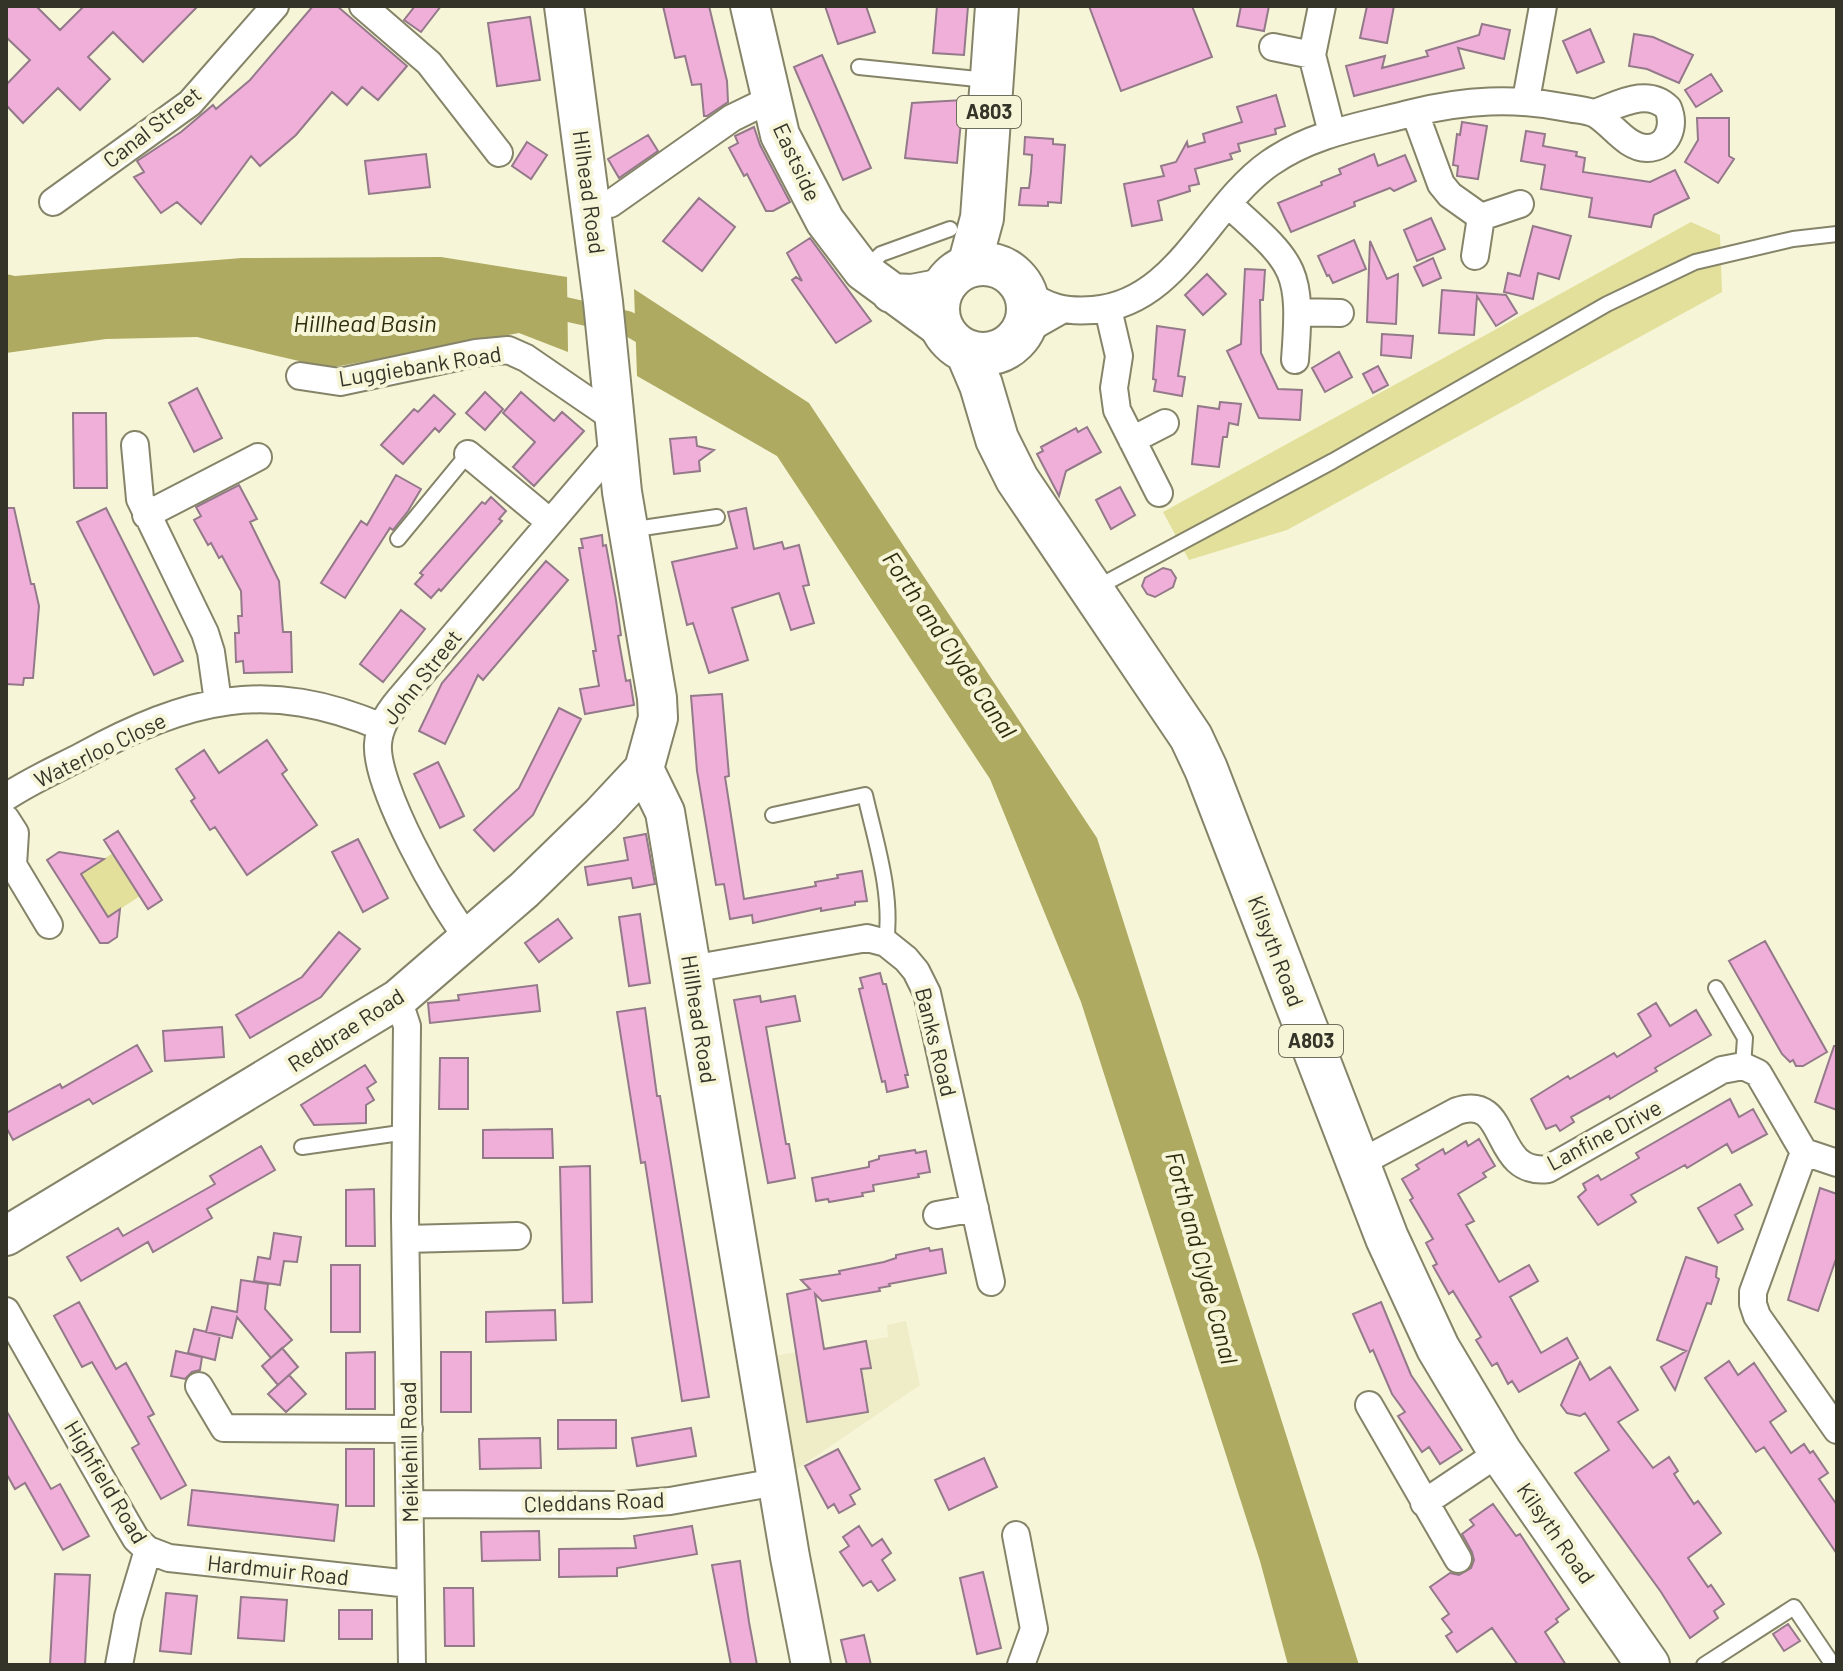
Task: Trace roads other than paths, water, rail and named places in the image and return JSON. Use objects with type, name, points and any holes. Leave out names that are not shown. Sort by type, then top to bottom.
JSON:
[{"type":"main road","name":"Kilsyth Road","points":[[997,6],[991,81],[966,223],[993,309],[989,409],[997,439],[1017,479],[1191,737],[1387,1238],[1438,1348],[1500,1452],[1648,1665]]},
{"type":"street","name":"Canal Street","points":[[53,202],[190,103],[275,6]]},
{"type":"street","points":[[363,6],[429,63],[499,153]]},
{"type":"street","name":"Hilhead Road","points":[[564,6],[603,302],[616,437]]},
{"type":"street","name":"Eastside","points":[[750,6],[780,135],[830,229],[877,282]]},
{"type":"street","points":[[1322,6],[1312,55],[1332,133]]},
{"type":"street","points":[[1526,100],[1543,6]]},
{"type":"street","points":[[1273,47],[1312,55]]},
{"type":"street","points":[[610,204],[732,118],[771,99]]},
{"type":"street","points":[[877,282],[912,294],[993,309],[1108,309],[1130,302],[1165,277],[1254,176],[1305,142],[1450,103],[1526,100],[1595,113]]},
{"type":"street","points":[[1415,113],[1441,184],[1450,195],[1481,217]]},
{"type":"street","points":[[1228,204],[1277,248],[1288,264],[1298,295],[1295,360]]},
{"type":"street","points":[[1481,217],[1520,204]]},
{"type":"street","points":[[1475,256],[1481,217]]},
{"type":"street","points":[[1108,309],[1119,356],[1114,400],[1159,493]]},
{"type":"street","points":[[1299,312],[1340,313]]},
{"type":"street","name":"Luggiebank Road","points":[[300,376],[340,382],[476,353],[508,350],[526,358],[616,437]]},
{"type":"street","points":[[1132,440],[1165,423]]},
{"type":"street","points":[[616,437],[628,530],[657,698],[658,718],[644,769]]},
{"type":"street","name":"John Street","points":[[468,938],[429,874],[385,787],[378,756],[382,727],[399,700],[607,456],[616,437]]},
{"type":"street","points":[[135,445],[138,490],[146,515],[205,633],[218,702]]},
{"type":"street","points":[[468,454],[550,522]]},
{"type":"street","points":[[146,515],[258,457]]},
{"type":"street","name":"Waterloo Close","points":[[6,797],[118,736],[160,719],[218,702],[250,699],[307,702],[343,710],[382,727]]},
{"type":"street","name":"Redbrae Road","points":[[6,1236],[398,999],[579,837],[644,769]]},
{"type":"street","name":"Hillhead Road","points":[[644,769],[665,812],[777,1482],[811,1665]]},
{"type":"street","points":[[6,819],[15,833],[13,865],[49,925]]},
{"type":"street","points":[[691,969],[856,938],[886,943]]},
{"type":"street","name":"Banks Road","points":[[886,943],[916,971],[927,993],[991,1282]]},
{"type":"street","name":"Meiklehill Road","points":[[398,999],[407,1026],[406,1239],[412,1665]]},
{"type":"street","points":[[1743,1066],[1758,1073],[1804,1152],[1837,1163]]},
{"type":"street","name":"Lanfine Drive","points":[[1358,1164],[1457,1111],[1474,1108],[1492,1118],[1514,1159],[1521,1165],[1530,1169],[1548,1169],[1722,1070],[1743,1066]]},
{"type":"street","points":[[1804,1152],[1753,1292],[1753,1304],[1757,1316],[1837,1430]]},
{"type":"street","points":[[937,1215],[975,1208]]},
{"type":"street","points":[[406,1239],[517,1236]]},
{"type":"street","name":"Highfield Road","points":[[6,1311],[136,1539],[148,1550],[128,1617],[119,1665]]},
{"type":"street","points":[[199,1386],[224,1428],[409,1429]]},
{"type":"street","points":[[1369,1405],[1458,1559]]},
{"type":"street","points":[[1424,1503],[1500,1452]]},
{"type":"street","name":"Cleddans Road","points":[[410,1504],[621,1505],[670,1501],[777,1482]]},
{"type":"street","points":[[1016,1535],[1034,1629],[1021,1665]]},
{"type":"street","name":"Hardmuir Road","points":[[148,1550],[169,1558],[410,1584]]},
{"type":"lane","points":[[859,67],[991,81]]},
{"type":"lane","points":[[877,282],[881,254],[966,223]]},
{"type":"lane","points":[[1093,589],[1122,577],[1320,468],[1607,304],[1695,262],[1793,239],[1837,234]]},
{"type":"lane","points":[[398,539],[468,454]]},
{"type":"lane","points":[[628,530],[717,517]]},
{"type":"lane","points":[[773,815],[865,795],[886,895],[889,921],[886,943]]},
{"type":"lane","points":[[1716,988],[1745,1038],[1743,1066]]},
{"type":"lane","points":[[302,1147],[407,1132]]},
{"type":"lane","points":[[1704,1665],[1794,1607],[1833,1665]]},
{"type":"water","name":"Hillhead Basin","points":[[441,257],[567,277],[568,352],[519,333],[329,368],[197,337],[106,339],[6,353],[6,274],[15,276],[242,258]]},
{"type":"water","points":[[634,289],[809,403],[1097,838],[1359,1665],[1288,1665],[1260,1561],[1081,1002],[990,779],[777,456],[637,376]]},
{"type":"waterway","name":"Forth and Clyde Canal","points":[[538,303],[627,323],[662,343]]}]
